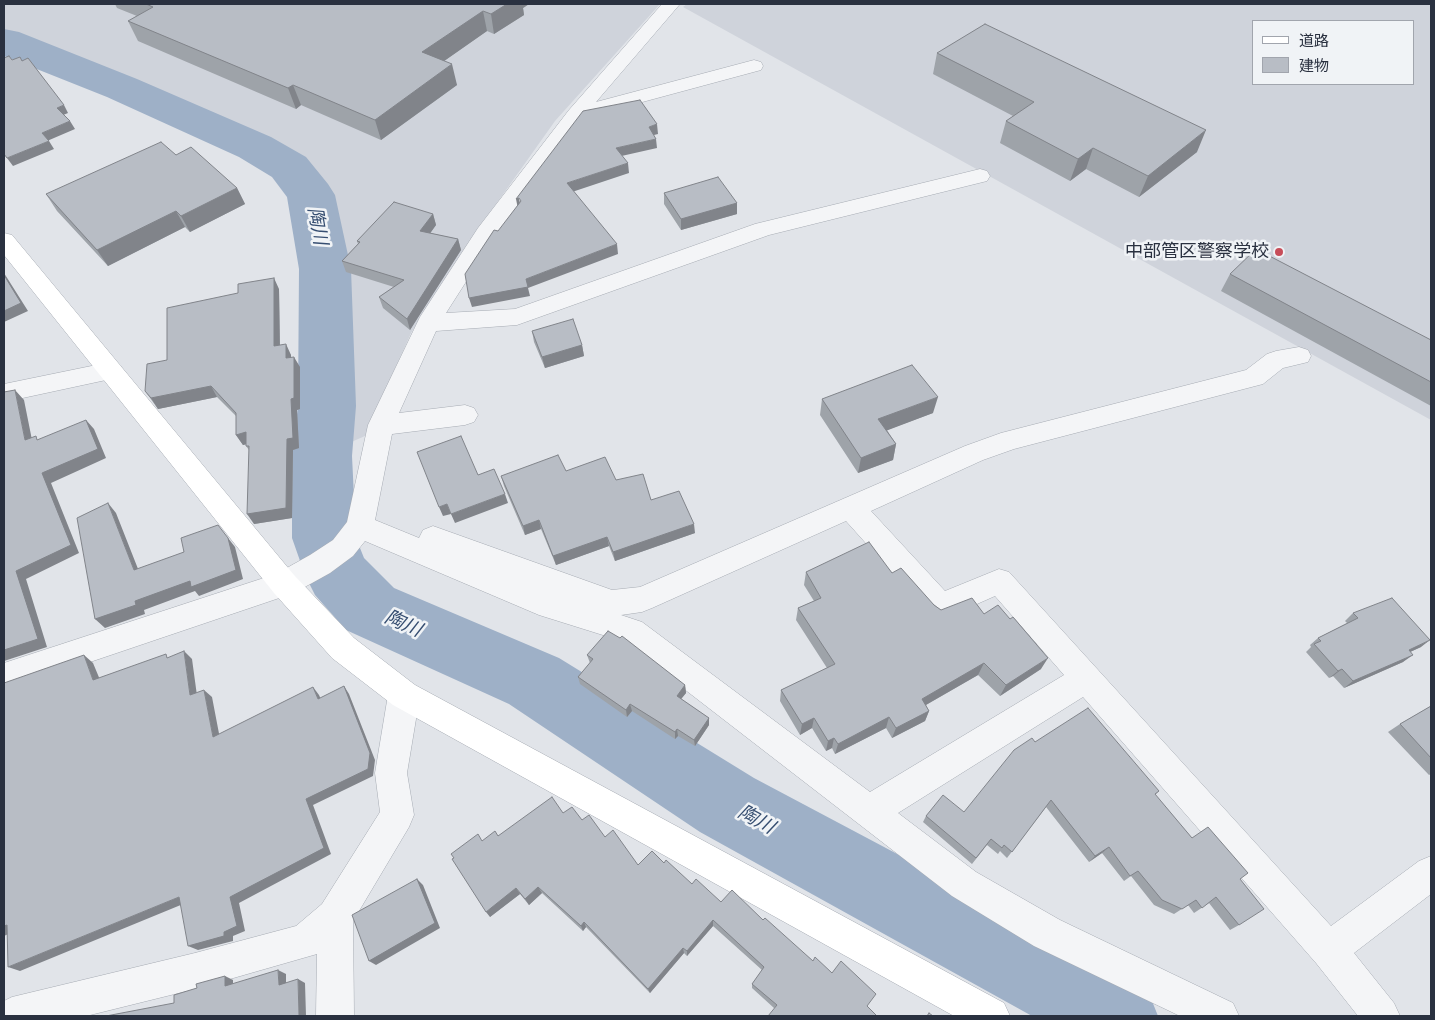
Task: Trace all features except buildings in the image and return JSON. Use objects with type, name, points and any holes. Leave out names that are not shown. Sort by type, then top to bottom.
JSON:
[{"type":"street","points":[[358,535],[381,425],[428,323],[486,233],[576,114],[671,4]]},
{"type":"street","points":[[576,114],[754,66]]},
{"type":"street","points":[[428,323],[517,317],[763,229],[980,176]]},
{"type":"street","points":[[4,240],[284,584],[343,648],[404,695],[991,1016]]},
{"type":"street","points":[[4,680],[15,673],[284,584],[320,564],[358,535],[408,529],[612,603],[642,599],[974,453],[1001,444],[1254,377],[1276,360],[1299,356]]},
{"type":"street","points":[[4,393],[111,371]]},
{"type":"street","points":[[381,425],[465,415]]},
{"type":"street","points":[[851,508],[941,607],[999,580],[1329,950],[1380,1016]]},
{"type":"street","points":[[358,535],[549,606],[632,630],[964,884],[1047,933],[1220,1016]]},
{"type":"street","points":[[871,811],[1086,678]]},
{"type":"street","points":[[12,1016],[195,971],[305,940],[335,917],[397,815],[392,773],[404,695]]},
{"type":"street","points":[[1329,950],[1431,873]]},
{"type":"street","points":[[335,917],[335,1016]]},
{"type":"shaded area","points":[[4,4],[660,4],[555,121],[472,238],[411,333],[365,436],[333,450],[331,267],[315,193],[303,173],[281,155],[52,52],[4,36]]},
{"type":"shaded area","name":"中部管区警察学校","points":[[687,4],[1431,4],[1431,420],[683,7]]},
{"type":"waterway","name":"陶川","points":[[4,41],[122,88],[255,147],[289,167],[311,195],[325,269],[327,406],[322,456],[324,538],[338,575],[370,609],[534,681],[727,805],[1116,1016]]},
{"type":"place","name":"中部管区警察学校","points":[[1279,252]]}]
